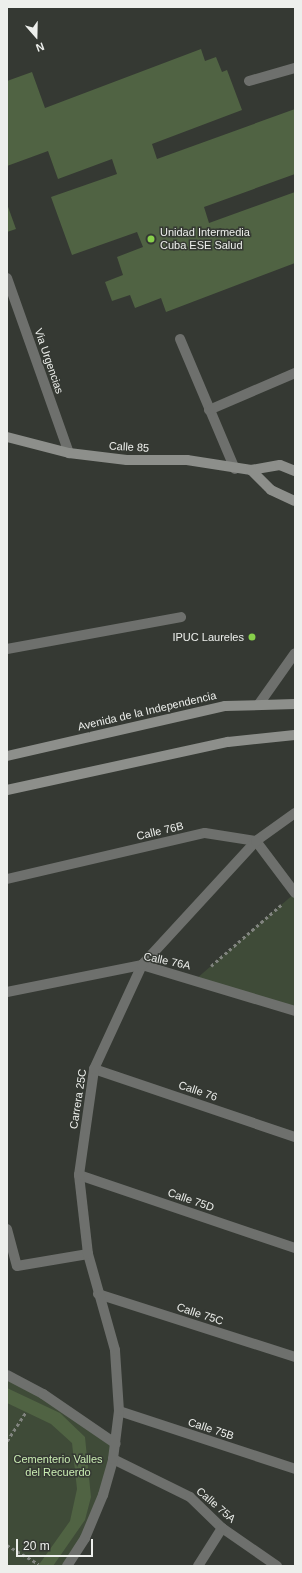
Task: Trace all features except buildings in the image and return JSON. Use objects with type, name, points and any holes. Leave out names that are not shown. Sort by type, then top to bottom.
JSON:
[{"type":"main road","name":"Calle 85","points":[[7,437],[68,453],[127,460],[187,460],[235,469],[252,470],[280,466],[295,471]]},
{"type":"main road","points":[[252,470],[271,490],[295,502]]},
{"type":"main road","name":"Avenida de la Independencia","points":[[7,756],[225,706],[295,704]]},
{"type":"main road","points":[[7,790],[228,742],[295,735]]},
{"type":"street","points":[[249,82],[295,68]]},
{"type":"street","name":"Via Urgencias","points":[[7,278],[68,453]]},
{"type":"street","points":[[180,339],[235,469]]},
{"type":"street","points":[[209,410],[295,374]]},
{"type":"street","points":[[7,649],[181,617]]},
{"type":"street","points":[[259,704],[295,653]]},
{"type":"street","name":"Carrera 25C","points":[[67,1566],[85,1538],[103,1495],[116,1444],[119,1411],[115,1350],[98,1294],[88,1254],[79,1175],[94,1069],[142,965],[256,841],[295,813]]},
{"type":"street","name":"Calle 76B","points":[[7,879],[205,833],[256,841]]},
{"type":"street","points":[[256,841],[295,893]]},
{"type":"street","name":"Calle 76A","points":[[7,992],[142,965],[295,1011]]},
{"type":"street","name":"Calle 76","points":[[94,1069],[295,1137]]},
{"type":"street","name":"Calle 75D","points":[[79,1175],[295,1248]]},
{"type":"street","points":[[7,1229],[17,1266]]},
{"type":"street","points":[[7,1260],[17,1266],[88,1254]]},
{"type":"street","name":"Calle 75C","points":[[98,1294],[295,1357]]},
{"type":"street","points":[[7,1375],[43,1394],[116,1444]]},
{"type":"street","name":"Calle 75B","points":[[119,1411],[295,1469]]},
{"type":"street","name":"Calle 75A","points":[[113,1459],[190,1497],[222,1528],[277,1566]]},
{"type":"street","points":[[198,1566],[222,1528]]},
{"type":"path","points":[[196,980],[295,893]]},
{"type":"path","points":[[7,1441],[26,1412]]},
{"type":"path","points":[[7,1545],[39,1564]]},
{"type":"green space","points":[[295,893],[295,1011],[196,979]]},
{"type":"green space","name":"Cementerio Valles del Recuerdo","points":[[7,1375],[116,1444],[103,1495],[67,1566],[7,1566]]},
{"type":"place","name":"Unidad Intermedia Cuba ESE Salud","points":[[151,239]]},
{"type":"place","name":"IPUC Laureles","points":[[252,637]]}]
